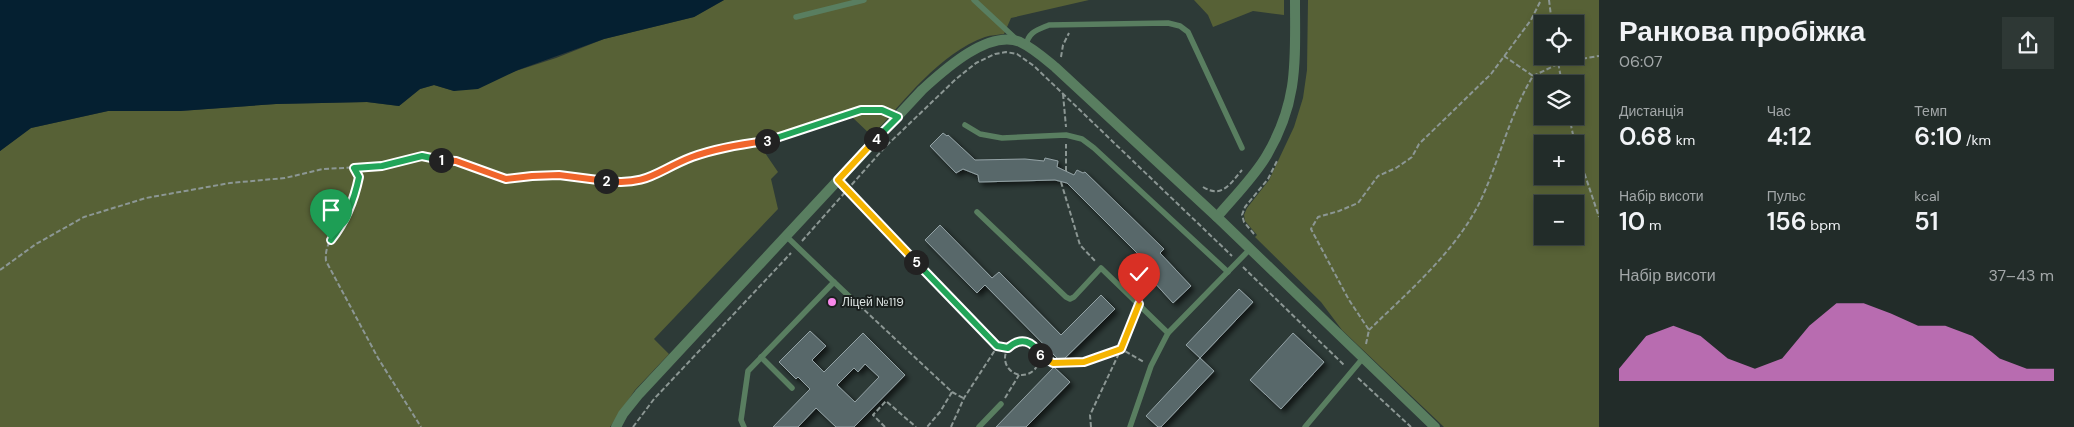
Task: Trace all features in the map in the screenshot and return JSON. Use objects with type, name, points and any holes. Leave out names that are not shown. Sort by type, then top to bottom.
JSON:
[{"type":"street","points":[[1217,217],[1267,156],[1284,122],[1295,72],[1295,0]]},
{"type":"street","points":[[616,427],[639,394],[922,90],[966,53],[1005,40],[1022,44],[1055,67],[1217,217],[1435,427]]},
{"type":"lane","points":[[796,17],[864,0]]},
{"type":"lane","points":[[974,0],[1022,44],[1034,31],[1050,25],[1168,23],[1180,26],[1188,32],[1242,148]]},
{"type":"lane","points":[[965,124],[980,134],[1002,138],[1066,135],[1082,139],[1228,272]]},
{"type":"lane","points":[[977,212],[1066,297],[1070,299],[1074,297],[1101,268],[1168,333]]},
{"type":"lane","points":[[786,236],[853,300]]},
{"type":"lane","points":[[1130,427],[1151,366],[1168,333],[1250,249]]},
{"type":"lane","points":[[744,427],[741,420],[748,371],[834,282]]},
{"type":"lane","points":[[761,357],[792,388]]},
{"type":"lane","points":[[1305,427],[1363,358]]},
{"type":"lane","points":[[978,427],[1001,404]]},
{"type":"path","points":[[1369,330],[1349,300],[1311,230],[1318,217],[1358,203],[1378,176],[1396,168],[1412,157],[1419,144],[1491,74],[1530,20],[1540,0]]},
{"type":"path","points":[[1549,0],[1551,15]]},
{"type":"path","points":[[633,427],[654,399],[832,209],[846,189],[885,147],[956,79],[976,63],[995,54],[1006,52],[1017,54],[1034,66],[1351,372],[1411,427]]},
{"type":"path","points":[[1504,56],[1533,76]]},
{"type":"path","points":[[1584,59],[1599,56]]},
{"type":"path","points":[[1363,358],[1369,330],[1453,245],[1484,194],[1522,94],[1533,76],[1556,65]]},
{"type":"path","points":[[0,270],[36,244],[84,217],[146,198],[230,183],[285,178],[323,169],[382,166],[422,156],[449,162],[456,161],[506,179],[559,175],[628,182],[645,180],[657,175],[671,165],[710,151],[733,145],[770,140],[861,110],[882,110],[898,117]]},
{"type":"path","points":[[1066,135],[1066,171]]},
{"type":"path","points":[[354,168],[359,177],[355,198],[338,231],[326,244],[326,261],[378,358],[421,427]]},
{"type":"path","points":[[1203,187],[1209,191],[1219,192],[1227,188],[1242,170]]},
{"type":"path","points":[[1584,171],[1599,217]]},
{"type":"path","points":[[838,180],[997,346],[1008,348]]},
{"type":"path","points":[[1061,182],[1080,245],[1101,268]]},
{"type":"path","points":[[853,300],[952,392],[964,398]]},
{"type":"path","points":[[1091,427],[1090,415],[1121,349],[1139,304]]},
{"type":"path","points":[[1017,341],[1028,342],[1037,349],[1039,354],[1038,365],[1035,370],[1025,375],[1019,375],[1009,369],[1006,364],[1008,348],[1017,341]]},
{"type":"path","points":[[951,427],[964,398],[997,346]]},
{"type":"path","points":[[1039,354],[1053,363],[1084,362],[1121,349],[1151,366]]},
{"type":"path","points":[[1001,404],[1019,375]]},
{"type":"path","points":[[927,427],[940,412],[952,392]]},
{"type":"path","points":[[885,427],[873,415],[886,401],[916,427]]},
{"type":"green space","points":[[724,0],[1089,0],[1011,18],[1004,34],[985,37],[953,54],[909,94],[872,136],[851,116],[786,138],[763,150],[778,172],[771,179],[778,209],[654,339],[669,354],[635,390],[610,427],[0,427],[0,151],[31,128],[108,111],[180,111],[276,104],[367,102],[399,106],[420,89],[434,85],[454,91],[556,58],[604,39],[694,17]]},
{"type":"green space","points":[[1194,0],[1284,0],[1284,15],[1253,11],[1213,27],[1208,15]]},
{"type":"green space","points":[[1308,0],[1599,0],[1599,427],[1444,427],[1342,330],[1321,302],[1255,237],[1257,235],[1245,221],[1244,215],[1247,208],[1269,180],[1294,127],[1303,98],[1307,70]]},
{"type":"water","points":[[0,0],[724,0],[694,17],[604,39],[518,70],[478,89],[454,91],[434,85],[420,89],[399,106],[367,102],[276,104],[180,111],[108,111],[31,128],[0,151]]},
{"type":"building","points":[[943,133],[948,135],[975,160],[1025,159],[1044,161],[1045,158],[1058,161],[1057,167],[1074,175],[1077,170],[1085,172],[1164,249],[1160,253],[1191,286],[1173,303],[1142,269],[1148,264],[1067,183],[1055,180],[979,182],[978,175],[963,169],[956,173],[930,146]]},
{"type":"building","points":[[940,225],[992,278],[999,272],[1061,335],[1101,295],[1115,309],[1061,362],[985,285],[977,293],[925,240]]},
{"type":"building","points":[[1239,289],[1253,302],[1200,358],[1186,345]]},
{"type":"building","points":[[810,331],[826,346],[812,360],[824,372],[863,333],[905,375],[854,427],[836,427],[816,408],[798,427],[773,427],[810,389],[798,377],[796,379],[779,362]],"holes":[[[865,364],[879,377],[855,402],[837,385],[854,368],[858,372]]]},
{"type":"building","points":[[1293,333],[1324,362],[1281,409],[1250,380]]},
{"type":"building","points":[[1200,358],[1214,371],[1161,427],[1158,427],[1146,416]]},
{"type":"building","points":[[1054,367],[1070,382],[1026,427],[996,427]]},
{"type":"place","name":"Ліцей №119","points":[[832,302]]},
{"type":"route","points":[[331,240],[347,216],[355,198],[359,177],[354,168],[382,166],[422,156],[449,162],[456,161],[506,179],[559,175],[620,183],[645,180],[657,175],[671,165],[710,151],[733,145],[770,140],[872,108],[898,117],[838,180],[997,346],[1008,348],[1017,341],[1023,340],[1033,344],[1039,354],[1053,363],[1084,362],[1121,349],[1139,304]]}]
